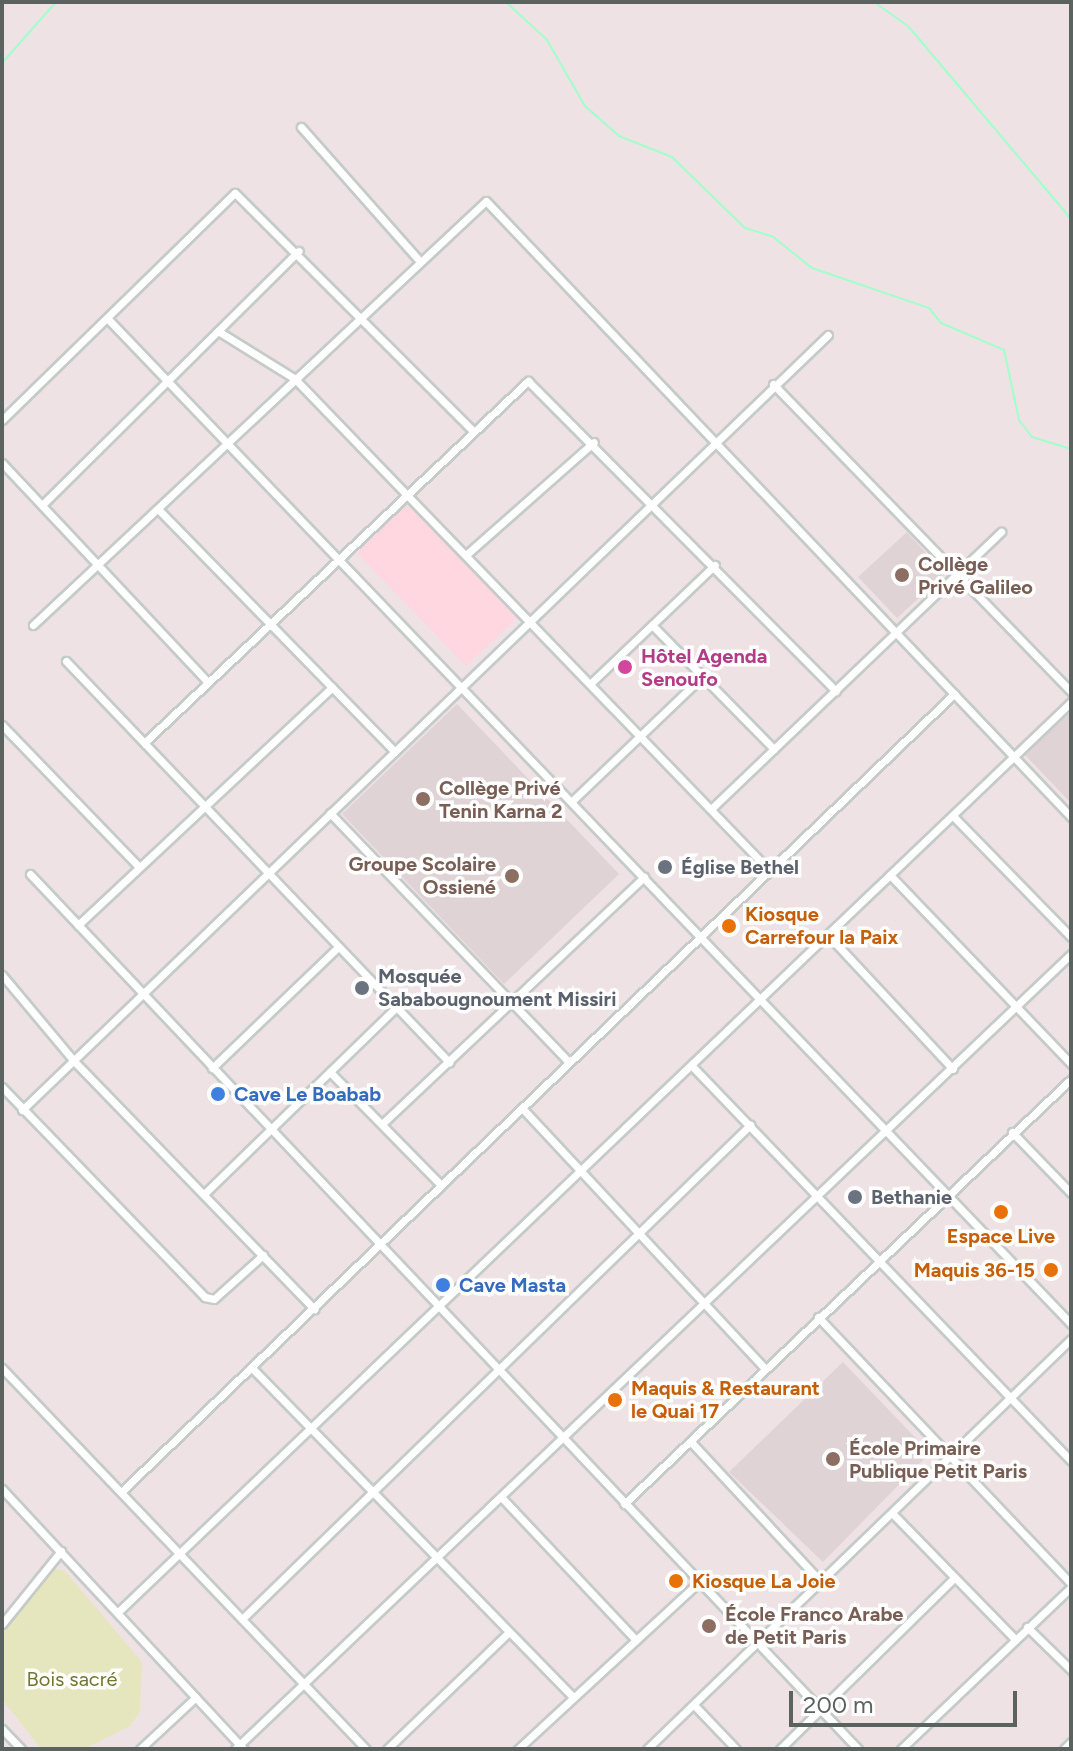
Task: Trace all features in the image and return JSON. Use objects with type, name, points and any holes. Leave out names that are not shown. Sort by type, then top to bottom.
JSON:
[{"type":"street","points":[[301,127],[417,258]]},
{"type":"street","points":[[2,420],[235,193],[299,251],[473,431]]},
{"type":"street","points":[[33,625],[96,564],[232,445],[295,379],[363,316],[417,258],[486,201],[1071,817]]},
{"type":"street","points":[[42,505],[172,381],[299,251]]},
{"type":"street","points":[[108,319],[172,381],[1071,1324]]},
{"type":"street","points":[[218,331],[295,379],[642,734],[770,871]]},
{"type":"street","points":[[22,1110],[773,384],[828,335]]},
{"type":"street","points":[[144,743],[342,560],[406,495],[528,381],[653,501],[836,691]]},
{"type":"street","points":[[773,384],[1071,692]]},
{"type":"street","points":[[467,554],[594,442]]},
{"type":"street","points":[[2,463],[208,682]]},
{"type":"street","points":[[158,509],[395,752]]},
{"type":"street","points":[[712,808],[1001,532]]},
{"type":"street","points":[[591,683],[715,565]]},
{"type":"street","points":[[652,625],[774,749]]},
{"type":"street","points":[[66,661],[205,806],[265,874],[449,1062]]},
{"type":"street","points":[[572,801],[703,676]]},
{"type":"street","points":[[78,925],[332,687]]},
{"type":"street","points":[[121,1492],[569,1062],[703,938],[954,694]]},
{"type":"street","points":[[118,1612],[1071,702]]},
{"type":"street","points":[[2,725],[138,866]]},
{"type":"street","points":[[330,813],[569,1062]]},
{"type":"street","points":[[953,816],[1071,937]]},
{"type":"street","points":[[30,874],[378,1247],[858,1749]]},
{"type":"street","points":[[890,875],[1071,1064]]},
{"type":"street","points":[[383,1123],[644,877]]},
{"type":"street","points":[[828,935],[953,1069]]},
{"type":"street","points":[[212,1068],[337,948]]},
{"type":"street","points":[[2,1489],[240,1748],[1071,954]]},
{"type":"street","points":[[2,975],[73,1060],[314,1309]]},
{"type":"street","points":[[204,1194],[395,1008]]},
{"type":"street","points":[[692,1066],[883,1257],[1071,1461]]},
{"type":"street","points":[[330,1072],[441,1185]]},
{"type":"street","points":[[624,1504],[1071,1079]]},
{"type":"street","points":[[2,1087],[209,1300],[263,1255]]},
{"type":"street","points":[[522,1108],[765,1369]]},
{"type":"street","points":[[242,1619],[750,1125]]},
{"type":"street","points":[[1012,1132],[1071,1193]]},
{"type":"street","points":[[818,1317],[1071,1585],[901,1749]]},
{"type":"street","points":[[647,1749],[1071,1339]]},
{"type":"street","points":[[2,1368],[366,1749]]},
{"type":"street","points":[[252,1368],[573,1697]]},
{"type":"street","points":[[691,1442],[821,1582]]},
{"type":"street","points":[[502,1498],[636,1640]]},
{"type":"street","points":[[892,1513],[1015,1639]]},
{"type":"street","points":[[2,1624],[61,1551]]},
{"type":"street","points":[[780,1749],[954,1578]]},
{"type":"street","points":[[521,1748],[698,1583]]},
{"type":"street","points":[[1027,1627],[1071,1670]]},
{"type":"street","points":[[387,1749],[509,1632]]},
{"type":"street","points":[[140,1749],[196,1697]]},
{"type":"street","points":[[694,1705],[736,1749]]},
{"type":"street","points":[[2,1729],[21,1749]]},
{"type":"street","points":[[7,1749],[14,1742]]},
{"type":"street","points":[[1064,1749],[1071,1742]]},
{"type":"shaded area","points":[[407,503],[518,617],[466,666],[357,553]]},
{"type":"shaded area","name":"Collège Privé Galileo","points":[[907,532],[945,574],[897,618],[858,577]]},
{"type":"shaded area","name":"Groupe Scolaire Ossiené","points":[[457,704],[619,874],[504,984],[342,814]]},
{"type":"shaded area","points":[[1071,711],[1071,803],[1025,755]]},
{"type":"shaded area","name":"École Primaire Publique Petit Paris","points":[[843,1362],[930,1453],[823,1562],[729,1472]]},
{"type":"green space","name":"Bois sacré","points":[[53,1568],[65,1571],[142,1662],[140,1712],[130,1726],[84,1749],[41,1749],[2,1699],[2,1635]]},
{"type":"waterway","points":[[2,63],[56,2]]},
{"type":"waterway","points":[[506,2],[547,40],[585,106],[619,136],[672,157],[745,228],[772,236],[812,268],[929,308],[941,323],[1004,350],[1019,420],[1032,437],[1071,449]]},
{"type":"waterway","points":[[874,2],[908,26],[1071,219]]},
{"type":"place","name":"Collège Privé Galileo","points":[[902,575]]},
{"type":"place","name":"Hôtel Agenda Senoufo","points":[[625,667]]},
{"type":"place","name":"Collège Privé Tenin Karna 2","points":[[423,799]]},
{"type":"place","name":"Église Bethel","points":[[665,867]]},
{"type":"place","name":"Groupe Scolaire Ossiené","points":[[512,876]]},
{"type":"place","name":"Kiosque Carrefour la Paix","points":[[729,926]]},
{"type":"place","name":"Mosquée Sababougnoument Missiri","points":[[362,988]]},
{"type":"place","name":"Cave Le Boabab","points":[[218,1094]]},
{"type":"place","name":"Bethanie","points":[[855,1197]]},
{"type":"place","name":"Espace Live","points":[[1001,1212]]},
{"type":"place","name":"Maquis 36-15","points":[[1051,1270]]},
{"type":"place","name":"Cave Masta","points":[[443,1285]]},
{"type":"place","name":"Maquis & Restaurant le Quai 17","points":[[615,1400]]},
{"type":"place","name":"École Primaire Publique Petit Paris","points":[[833,1459]]},
{"type":"place","name":"Kiosque La Joie","points":[[676,1581]]},
{"type":"place","name":"École Franco Arabe de Petit Paris","points":[[709,1626]]}]
